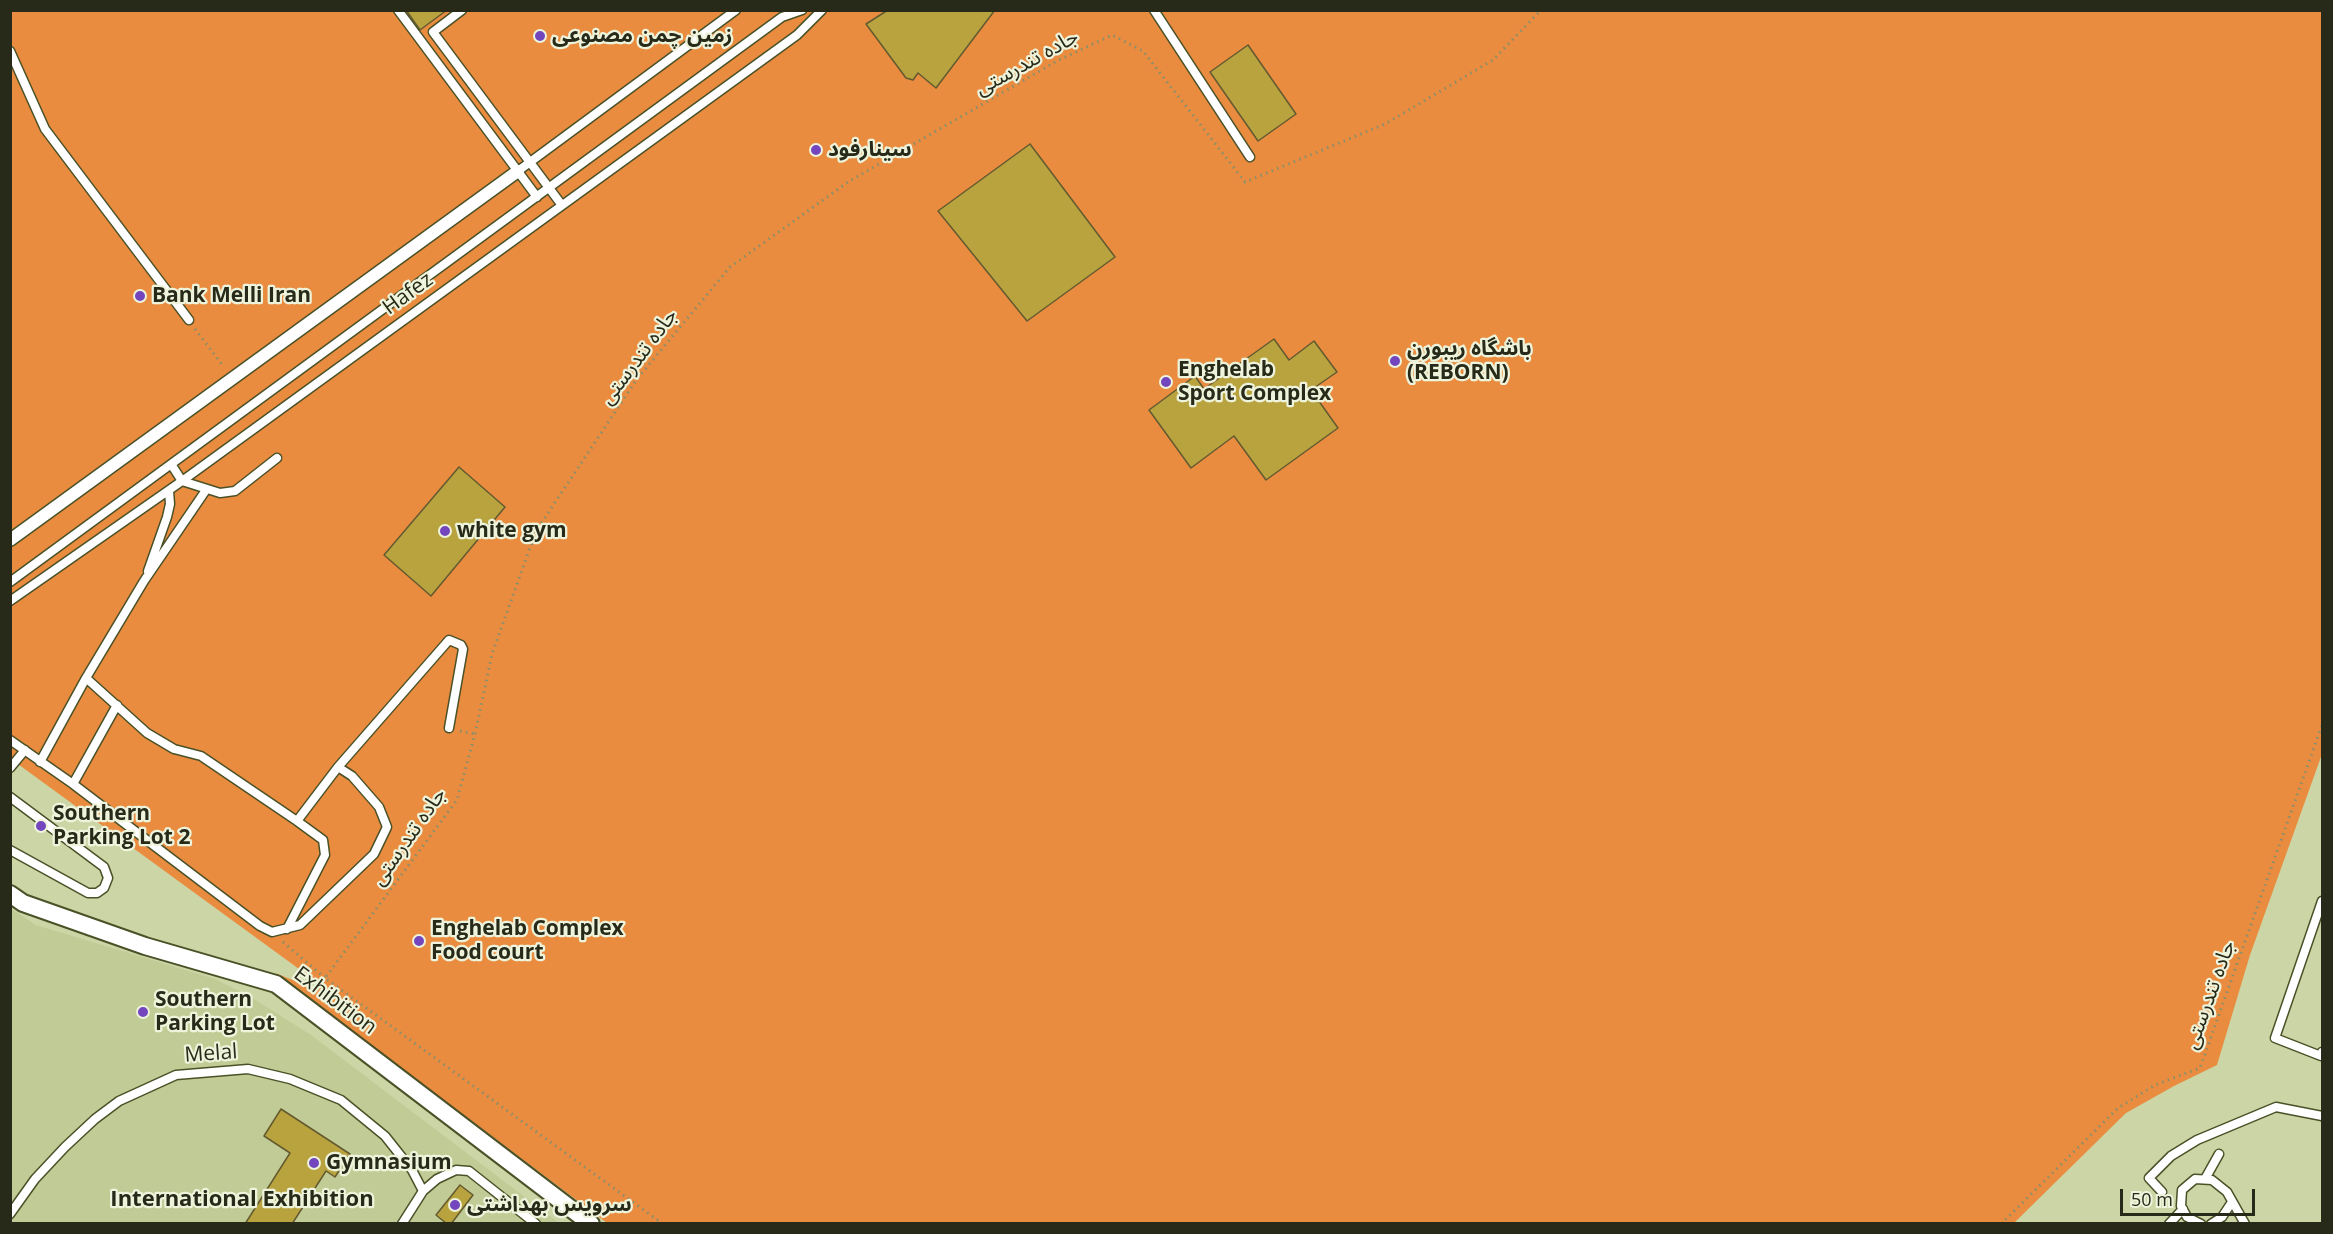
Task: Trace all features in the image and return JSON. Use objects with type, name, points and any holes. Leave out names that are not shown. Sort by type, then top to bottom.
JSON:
[{"type":"street","points":[[10,540],[518,171]]},
{"type":"street","name":"Exhibition","points":[[10,894],[23,903],[145,946],[276,984],[591,1224]]},
{"type":"lane","points":[[398,10],[537,197]]},
{"type":"lane","points":[[462,10],[433,32],[561,204]]},
{"type":"lane","points":[[518,171],[736,10]]},
{"type":"lane","name":"Hafez","points":[[10,582],[537,197],[780,14],[802,10]]},
{"type":"lane","name":"Hafez","points":[[10,602],[169,491],[561,204],[797,35],[822,10]]},
{"type":"lane","points":[[1154,10],[1250,157]]},
{"type":"lane","points":[[10,51],[45,129],[189,320]]},
{"type":"lane","points":[[171,464],[182,481],[220,493],[236,491],[277,459]]},
{"type":"lane","points":[[40,762],[86,678],[144,581],[206,490]]},
{"type":"lane","points":[[144,581],[167,517],[170,504],[169,491]]},
{"type":"lane","points":[[297,821],[338,767],[449,640],[461,645],[463,649],[449,728]]},
{"type":"lane","points":[[86,678],[147,733],[174,749],[201,756],[323,840],[325,855],[287,929]]},
{"type":"lane","points":[[73,784],[117,705]]},
{"type":"lane","points":[[10,740],[73,784],[260,926],[272,932],[300,925],[374,854],[387,827],[379,807],[352,776],[338,767]]},
{"type":"lane","points":[[10,768],[25,750]]},
{"type":"lane","points":[[10,797],[104,867],[108,878],[104,888],[97,893],[88,894],[10,850]]},
{"type":"lane","points":[[2322,901],[2275,1038],[2321,1056],[2322,1052]]},
{"type":"lane","name":"Melal","points":[[10,1214],[35,1179],[65,1147],[95,1119],[119,1101],[176,1075],[214,1070],[248,1069],[290,1079],[341,1100],[385,1137],[412,1170],[423,1191]]},
{"type":"lane","points":[[2162,1192],[2149,1178],[2171,1156],[2214,1132],[2276,1107],[2322,1116]]},
{"type":"lane","points":[[2205,1179],[2219,1154]]},
{"type":"lane","points":[[402,1224],[423,1191],[437,1179],[456,1170],[469,1171],[536,1224]]},
{"type":"lane","points":[[2200,1223],[2187,1217],[2181,1206],[2182,1190],[2195,1179],[2212,1180],[2227,1192],[2245,1224]]},
{"type":"lane","points":[[2211,1224],[2222,1217],[2232,1202]]},
{"type":"lane","points":[[2169,1224],[2183,1209]]},
{"type":"path","name":"جاده تندرستی","points":[[325,978],[457,800],[475,734],[492,654],[536,531],[637,379],[730,267],[848,182],[1057,61],[1112,35],[1143,51],[1245,182],[1385,124],[1493,60],[1541,10]]},
{"type":"path","points":[[189,320],[232,378]]},
{"type":"path","name":"جاده تندرستی","points":[[2001,1224],[2118,1108],[2155,1085],[2200,1068],[2322,725]]},
{"type":"path","points":[[272,932],[325,978],[663,1224]]},
{"type":"shaded area","name":"Enghelab Sport Complex","points":[[11,11],[2322,11],[2322,754],[2250,955],[2217,1065],[2126,1113],[2014,1223],[607,1223],[275,973],[318,990],[321,985],[11,759]]},
{"type":"shaded area","points":[[10,908],[36,925],[215,979],[249,996],[311,1035],[559,1223],[11,1223]]},
{"type":"building","points":[[406,10],[447,10],[420,30]]},
{"type":"building","points":[[888,10],[995,10],[936,88],[918,73],[913,80],[906,78],[866,24]]},
{"type":"building","points":[[1248,45],[1296,114],[1258,141],[1210,72]]},
{"type":"building","points":[[1030,144],[1115,257],[1027,321],[938,211]]},
{"type":"building","points":[[1274,339],[1289,360],[1314,341],[1337,372],[1311,390],[1338,428],[1266,480],[1234,436],[1191,468],[1149,410],[1195,376],[1204,389]]},
{"type":"building","name":"white gym","points":[[459,467],[505,507],[431,596],[384,555]]},
{"type":"building","name":"Gymnasium","points":[[281,1109],[350,1154],[335,1177],[326,1171],[292,1224],[245,1224],[290,1153],[264,1136]]},
{"type":"building","name":"سرویس بهداشتی","points":[[460,1185],[473,1195],[451,1224],[447,1224],[436,1215]]},
{"type":"place","name":"زمین چمن مصنوعی","points":[[540,36]]},
{"type":"place","name":"سینارفود","points":[[816,150]]},
{"type":"place","name":"Bank Melli Iran","points":[[140,296]]},
{"type":"place","name":"باشگاه ریبورن (REBORN)","points":[[1395,361]]},
{"type":"place","name":"Enghelab Sport Complex","points":[[1166,382]]},
{"type":"place","name":"white gym","points":[[445,531]]},
{"type":"place","name":"Southern Parking Lot 2","points":[[41,826]]},
{"type":"place","name":"Enghelab Complex Food court","points":[[419,941]]},
{"type":"place","name":"Southern Parking Lot","points":[[143,1012]]},
{"type":"place","name":"Gymnasium","points":[[314,1163]]},
{"type":"place","name":"سرویس بهداشتی","points":[[455,1205]]},
{"type":"district","name":"International Exhibition","points":[[242,1200]]}]
